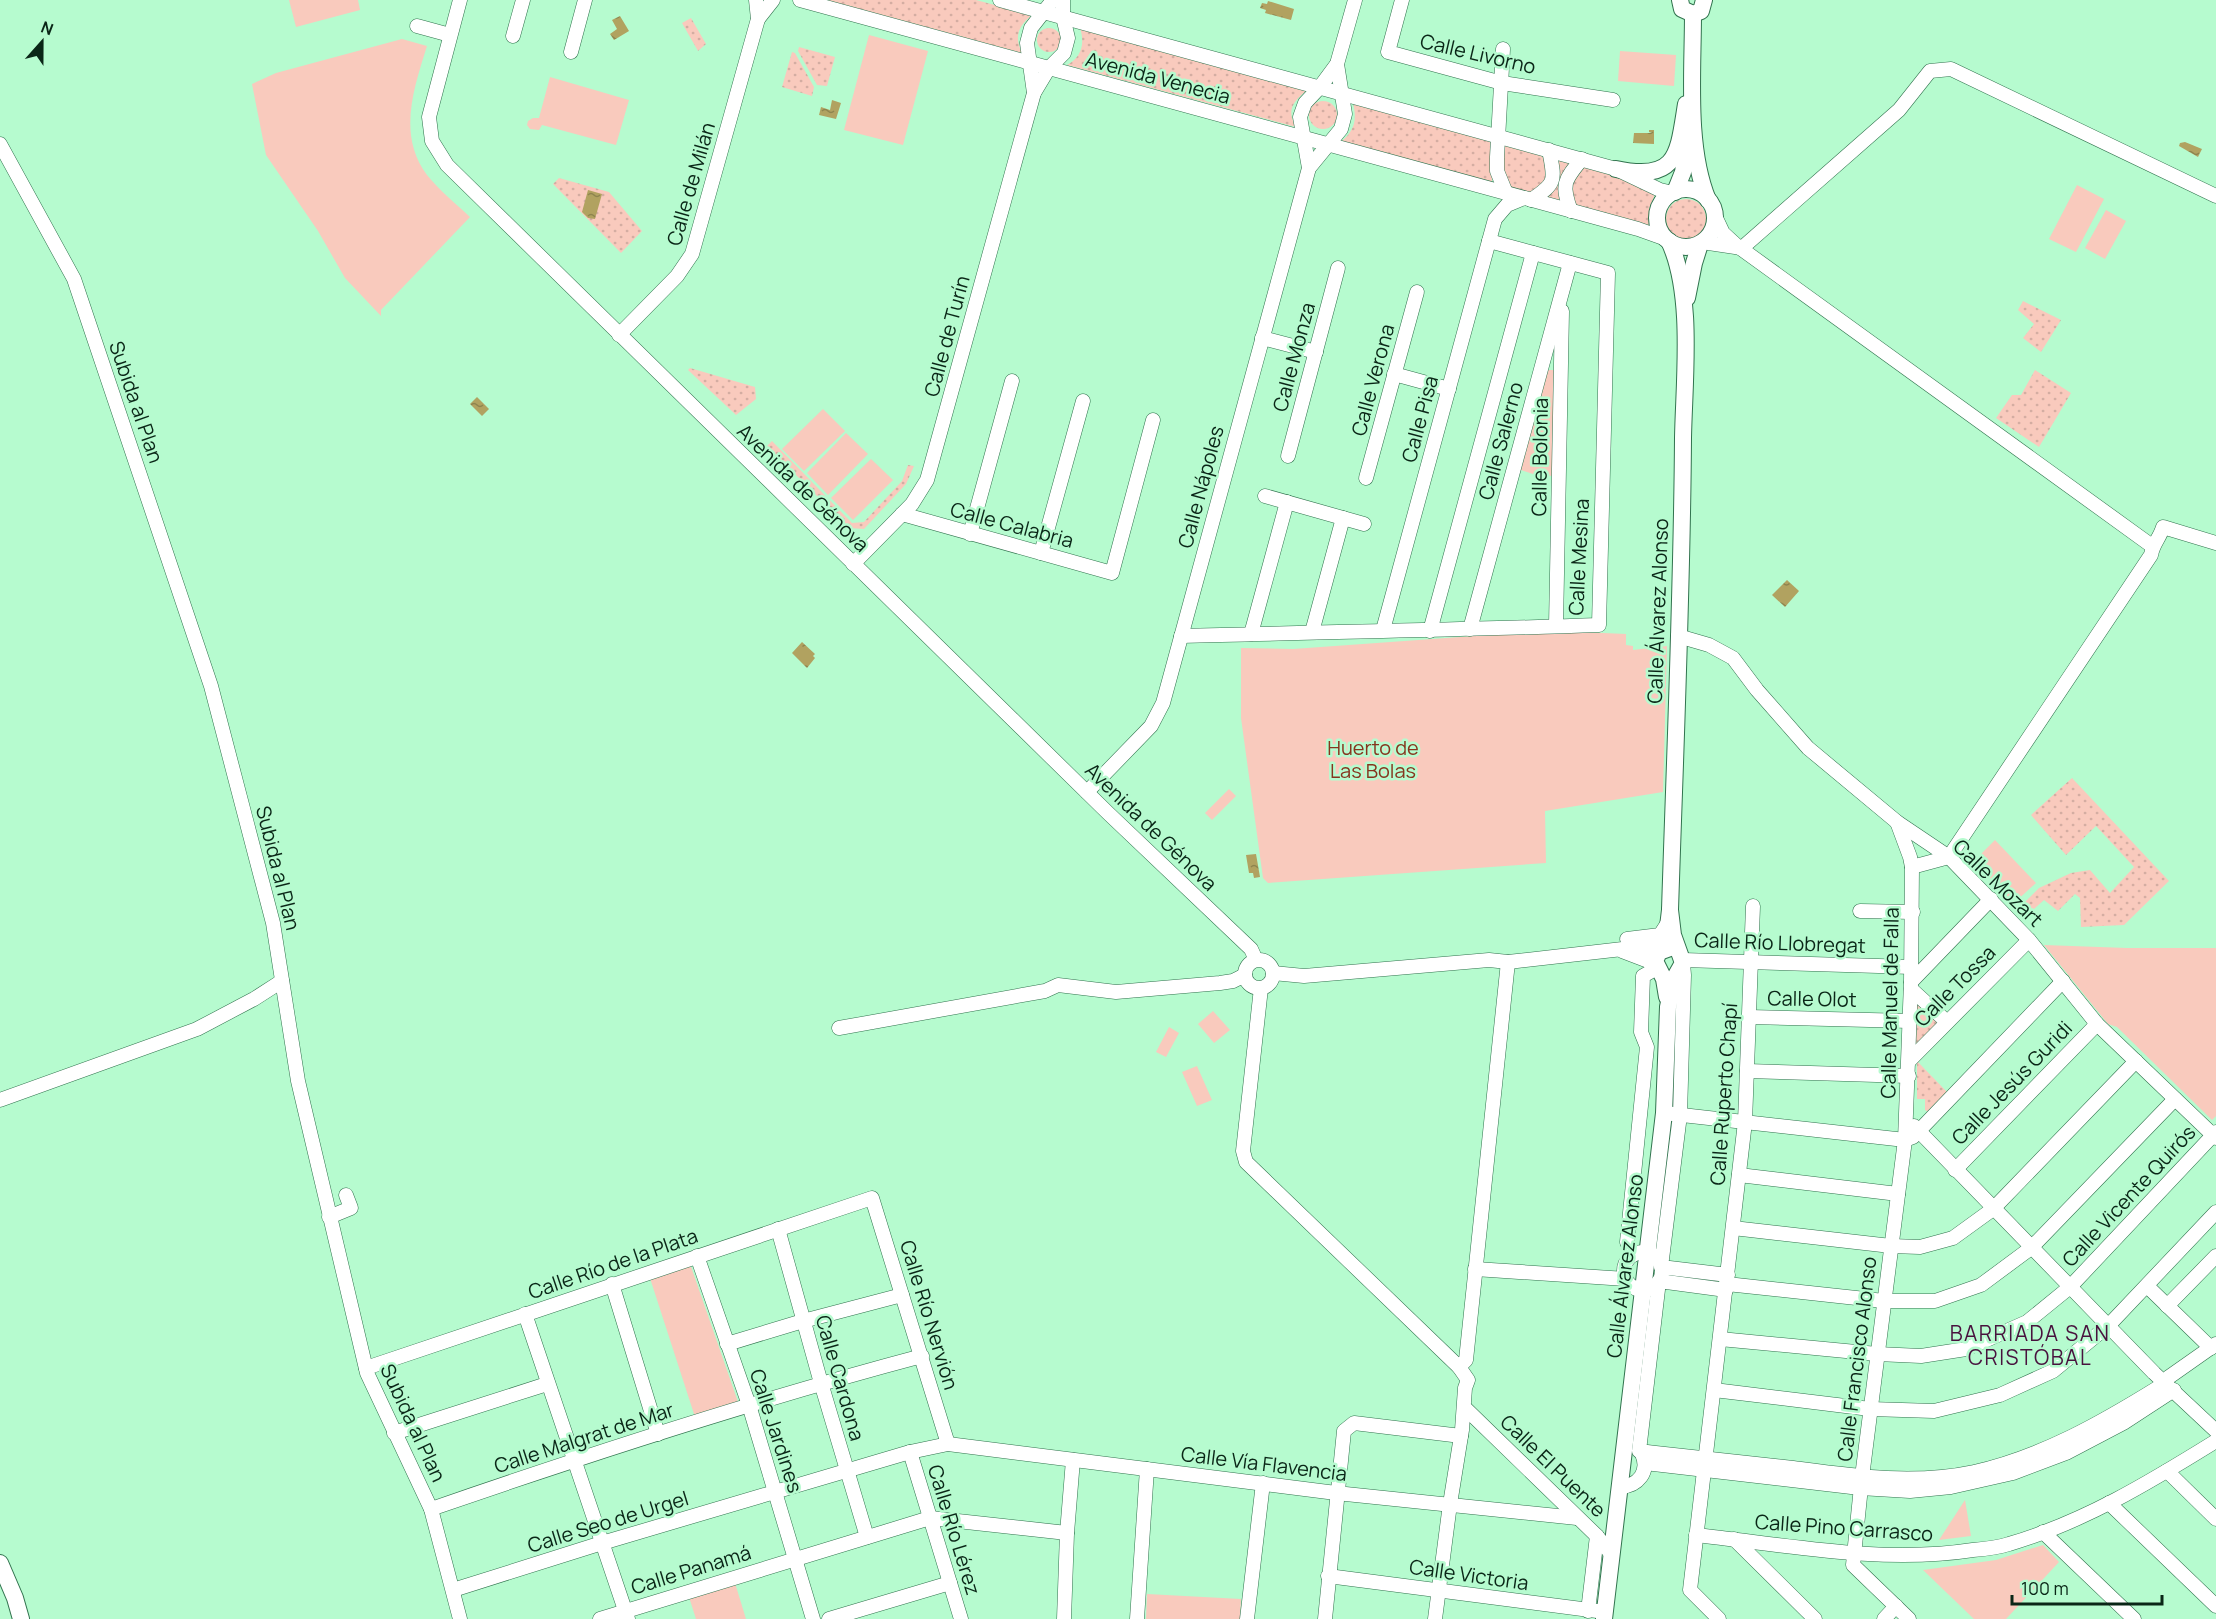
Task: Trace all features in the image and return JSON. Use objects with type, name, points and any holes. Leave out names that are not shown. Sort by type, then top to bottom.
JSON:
[{"type":"main road","points":[[1680,0],[1683,9],[1694,14]]},
{"type":"main road","points":[[1694,14],[1703,7],[1704,0]]},
{"type":"main road","points":[[1693,58],[1695,151],[1711,208],[1712,231],[1701,243],[1686,247],[1667,240],[1658,227],[1657,216],[1663,201],[1674,192],[1683,172],[1688,151],[1694,14]]},
{"type":"main road","points":[[1616,169],[1644,173],[1660,169],[1672,159],[1679,145],[1693,58]]},
{"type":"main road","points":[[1674,192],[1691,190],[1700,194],[1711,208]]},
{"type":"main road","name":"Calle Álvarez Alonso","points":[[1667,240],[1678,266],[1685,313]]},
{"type":"main road","name":"Calle Álvarez Alonso","points":[[1668,1007],[1674,979],[1682,958],[1673,935],[1670,915],[1685,313],[1690,279],[1701,243]]},
{"type":"main road","name":"Calle Álvarez Alonso","points":[[1599,1614],[1611,1554],[1620,1487],[1636,1452],[1651,1286],[1641,1254],[1672,1114],[1668,1007],[1665,982],[1655,966],[1670,915]]},
{"type":"main road","points":[[1673,948],[1682,958],[1670,975],[1655,966],[1673,948]]},
{"type":"main road","points":[[0,1563],[21,1619]]},
{"type":"street","name":"Avenida de Génova","points":[[460,0],[429,117],[430,134],[436,150],[459,179],[1251,949],[1256,960]]},
{"type":"street","points":[[513,36],[523,0]]},
{"type":"street","points":[[571,52],[585,0]]},
{"type":"street","name":"Calle de Milán","points":[[619,335],[677,276],[692,254],[758,19],[756,0]]},
{"type":"street","name":"Calle de Milán","points":[[758,19],[774,0]]},
{"type":"street","name":"Avenida Venecia","points":[[800,0],[1528,199],[1667,240]]},
{"type":"street","name":"Avenida Venecia","points":[[1000,0],[1582,159],[1616,169],[1659,190],[1674,192]]},
{"type":"street","points":[[1031,63],[1027,43],[1031,28],[1053,0]]},
{"type":"street","points":[[1049,68],[1064,53],[1068,38],[1063,17],[1063,0]]},
{"type":"street","points":[[1304,138],[1300,117],[1305,103],[1337,64],[1355,0]]},
{"type":"street","name":"Calle Livorno","points":[[1402,0],[1388,52],[1502,83],[1613,100]]},
{"type":"street","points":[[417,26],[450,35]]},
{"type":"street","points":[[1503,49],[1497,171],[1506,193]]},
{"type":"street","name":"Calle de Turín","points":[[1031,63],[1034,93]]},
{"type":"street","points":[[1327,145],[1341,129],[1345,114],[1337,64]]},
{"type":"street","name":"Calle de Turín","points":[[853,564],[917,497],[929,472],[1034,93],[1049,68]]},
{"type":"street","points":[[1701,243],[1742,248],[1899,110],[1930,71],[1951,69],[2216,196]]},
{"type":"street","name":"Calle Nápoles","points":[[1304,138],[1309,168]]},
{"type":"street","name":"Subida al Plan","points":[[0,144],[74,279],[211,686],[273,923],[298,1081],[366,1368],[431,1509],[460,1619]]},
{"type":"street","name":"Calle Nápoles","points":[[1087,792],[1155,720],[1163,703],[1309,168],[1327,145]]},
{"type":"street","points":[[1495,219],[1507,205],[1518,199],[1528,199],[1549,188],[1553,173],[1549,150]]},
{"type":"street","points":[[1571,211],[1564,191],[1567,176],[1582,159]]},
{"type":"street","points":[[1481,186],[1494,205],[1495,219]]},
{"type":"street","points":[[1711,208],[1723,233],[1742,248],[2152,546]]},
{"type":"street","name":"Calle Pisa","points":[[1383,630],[1495,219]]},
{"type":"street","name":"Calle Mesina","points":[[1181,636],[1599,625],[1608,273],[1489,241]]},
{"type":"street","points":[[1430,631],[1533,253]]},
{"type":"street","name":"Calle Salerno","points":[[1470,629],[1570,263]]},
{"type":"street","name":"Calle Monza","points":[[1288,456],[1338,268]]},
{"type":"street","name":"Calle Bolonia","points":[[1556,626],[1563,289]]},
{"type":"street","name":"Calle Verona","points":[[1366,478],[1417,292]]},
{"type":"street","points":[[1263,338],[1316,352]]},
{"type":"street","points":[[1394,374],[1449,389]]},
{"type":"street","points":[[970,534],[1012,381]]},
{"type":"street","points":[[1041,553],[1083,401]]},
{"type":"street","name":"Calle Calabria","points":[[902,514],[1112,573],[1153,420]]},
{"type":"street","points":[[1265,496],[1364,524]]},
{"type":"street","points":[[1251,633],[1287,502]]},
{"type":"street","points":[[1312,632],[1343,518]]},
{"type":"street","points":[[1912,867],[1949,857],[2151,555],[2152,546],[2163,527],[2216,543]]},
{"type":"street","name":"Calle Mozart","points":[[1678,636],[1709,645],[1733,658],[1757,690],[1808,748],[1897,822],[1949,857],[2029,940],[2097,1024],[2215,1135]]},
{"type":"street","name":"Calle Manuel de Falla","points":[[1897,822],[1912,867],[1913,912],[1907,1114],[1898,1194]]},
{"type":"street","points":[[1947,1022],[1911,986],[1991,899]]},
{"type":"street","name":"Calle Ruperto Chapí","points":[[1719,1619],[1690,1590],[1745,1122],[1753,906]]},
{"type":"street","points":[[1860,911],[1913,912]]},
{"type":"street","points":[[1594,951],[1618,939],[1660,935],[1670,915]]},
{"type":"street","name":"Calle Tossa","points":[[1909,1061],[2029,940]]},
{"type":"street","points":[[1273,973],[1304,976],[1489,960],[1508,962],[1640,946],[1655,966]]},
{"type":"street","name":"Calle Río Llobregat","points":[[1682,958],[1912,967]]},
{"type":"street","name":"Calle Álvarez Alonso","points":[[1651,1286],[1661,1267],[1684,975],[1682,958]]},
{"type":"street","points":[[1256,960],[1268,963],[1273,973],[1270,983],[1261,988],[1250,985],[1245,975],[1247,968],[1256,960]]},
{"type":"street","points":[[1459,1367],[1466,1360],[1508,962]]},
{"type":"street","name":"Calle Álvarez Alonso","points":[[1641,1254],[1627,1242],[1647,1047],[1641,1032],[1655,966]]},
{"type":"street","points":[[839,1028],[1045,991],[1058,985],[1116,992],[1220,983],[1233,981],[1245,975]]},
{"type":"street","points":[[0,1100],[197,1029],[255,999],[282,981]]},
{"type":"street","points":[[1672,1114],[1905,1140],[1918,1132],[2063,981]]},
{"type":"street","points":[[1261,988],[1243,1146],[1246,1162],[1459,1367],[1468,1380],[1465,1388],[1465,1408],[1435,1619]]},
{"type":"street","name":"Calle Olot","points":[[1749,1017],[1910,1021]]},
{"type":"street","name":"Calle Jesús Guridi","points":[[1955,1170],[2097,1024]]},
{"type":"street","points":[[1733,1228],[1891,1246],[1920,1247],[1953,1238],[1993,1209],[2136,1061]]},
{"type":"street","points":[[1747,1071],[1909,1076]]},
{"type":"street","points":[[1727,1283],[1634,1288],[1626,1279],[1624,1266],[1641,1254],[1657,1258],[1661,1267],[1727,1283],[1884,1301],[1935,1301],[1981,1285],[2031,1248],[2175,1099]]},
{"type":"street","points":[[1907,1114],[1918,1132],[2031,1248],[2216,1431]]},
{"type":"street","name":"Calle Vicente Quirós","points":[[1720,1339],[1921,1356],[1966,1349],[2027,1322],[2070,1287],[2215,1135]]},
{"type":"street","points":[[1739,1175],[1898,1194]]},
{"type":"street","name":"Calle Francisco Alonso","points":[[1854,1552],[1898,1194]]},
{"type":"street","points":[[329,1217],[351,1208],[346,1195]]},
{"type":"street","name":"Calle Río de la Plata","points":[[366,1368],[872,1198]]},
{"type":"street","name":"Calle Río Nervión","points":[[872,1198],[948,1444]]},
{"type":"street","points":[[1714,1390],[1870,1409],[1934,1411],[2000,1395],[2053,1371],[2109,1325],[2216,1212]]},
{"type":"street","name":"Calle Cardona","points":[[778,1229],[867,1537]]},
{"type":"street","name":"Calle Jardines","points":[[697,1256],[749,1405],[813,1619]]},
{"type":"street","points":[[2168,1306],[2216,1256]]},
{"type":"street","points":[[1475,1269],[1626,1279]]},
{"type":"street","points":[[612,1284],[658,1434]]},
{"type":"street","points":[[1620,1487],[1631,1485],[1639,1480],[1643,1472],[1636,1452],[1704,1464],[1861,1482],[1931,1478],[1972,1472],[2008,1463],[2040,1451],[2083,1432],[2152,1392],[2169,1386],[2214,1346],[2147,1286]]},
{"type":"street","points":[[727,1344],[902,1295]]},
{"type":"street","points":[[525,1314],[626,1615]]},
{"type":"street","name":"Calle Malgrat de Mar","points":[[431,1509],[573,1460],[749,1405],[922,1356]]},
{"type":"street","points":[[394,1433],[547,1384]]},
{"type":"street","name":"Calle El Puente","points":[[1465,1408],[1597,1536],[1611,1554]]},
{"type":"street","points":[[1325,1619],[1344,1431],[1354,1423],[1461,1436]]},
{"type":"street","name":"Calle Pino Carrasco","points":[[1696,1535],[1854,1552],[1938,1556],[2007,1545],[2075,1521],[2167,1471],[2216,1441]]},
{"type":"street","name":"Calle Vía Flavencia","points":[[847,1471],[910,1452],[948,1444],[1336,1493],[1577,1518]]},
{"type":"street","name":"Calle Río Lérez","points":[[910,1452],[961,1619]]},
{"type":"street","points":[[1064,1619],[1067,1533],[1073,1460]]},
{"type":"street","points":[[1137,1619],[1147,1469]]},
{"type":"street","name":"Calle Seo de Urgel","points":[[453,1590],[602,1543],[847,1471]]},
{"type":"street","points":[[2167,1471],[2216,1519]]},
{"type":"street","points":[[1247,1619],[1263,1483]]},
{"type":"street","points":[[2109,1503],[2216,1606]]},
{"type":"street","points":[[930,1518],[1067,1533]]},
{"type":"street","name":"Calle Panamá","points":[[600,1619],[626,1615],[795,1559],[930,1518]]},
{"type":"street","points":[[2043,1532],[2134,1619]]},
{"type":"street","points":[[1597,1536],[1599,1614]]},
{"type":"street","points":[[1734,1539],[1815,1619]]},
{"type":"street","points":[[1854,1552],[1853,1565],[1910,1619]]},
{"type":"street","name":"Calle Victoria","points":[[1328,1576],[1599,1614]]},
{"type":"street","points":[[829,1619],[950,1583]]},
{"type":"street","points":[[1884,1619],[1896,1606]]},
{"type":"green space","points":[[289,0],[358,0],[360,10],[296,27]]},
{"type":"green space","points":[[824,0],[976,0],[1032,15],[1023,23],[1019,32],[1018,42],[1022,53]]},
{"type":"green space","points":[[691,18],[706,44],[698,51],[682,23]]},
{"type":"green space","points":[[1049,28],[1058,31],[1061,40],[1058,49],[1049,52],[1040,49],[1037,40],[1040,31]]},
{"type":"green space","points":[[1080,28],[1307,90],[1292,107],[1296,127],[1067,65],[1076,58],[1081,49]]},
{"type":"green space","points":[[869,35],[928,51],[903,145],[844,130]]},
{"type":"green space","points":[[402,39],[427,46],[417,78],[411,111],[410,128],[418,160],[432,181],[470,217],[381,310],[381,316],[345,278],[318,231],[266,155],[252,84],[276,73]]},
{"type":"green space","points":[[799,47],[835,57],[827,86],[817,85],[798,51]]},
{"type":"green space","points":[[1620,51],[1676,55],[1674,86],[1618,81]]},
{"type":"green space","points":[[792,52],[795,53],[814,87],[812,96],[782,87]]},
{"type":"green space","points":[[550,77],[629,100],[616,145],[542,125],[539,130],[530,129],[527,125],[528,121],[539,118]]},
{"type":"green space","points":[[1323,101],[1333,105],[1337,115],[1333,125],[1323,129],[1313,125],[1309,115],[1313,105]]},
{"type":"green space","points":[[1353,103],[1492,140],[1492,182],[1341,142],[1354,124]]},
{"type":"green space","points":[[1504,144],[1532,150],[1543,158],[1547,175],[1539,190],[1534,193],[1523,193],[1507,183],[1501,167]]},
{"type":"green space","points":[[1555,159],[1572,164],[1562,203],[1545,199]]},
{"type":"green space","points":[[1585,167],[1633,180],[1655,194],[1649,209],[1649,226],[1576,205],[1571,189],[1573,179]]},
{"type":"green space","points":[[559,178],[609,192],[642,231],[621,253],[553,184]]},
{"type":"green space","points":[[2077,185],[2104,199],[2076,252],[2049,239]]},
{"type":"green space","points":[[1686,199],[1700,205],[1706,219],[1700,233],[1686,239],[1672,233],[1666,219],[1672,205]]},
{"type":"green space","points":[[2106,210],[2126,221],[2105,259],[2085,248]]},
{"type":"green space","points":[[2023,301],[2061,320],[2041,352],[2023,338],[2034,324],[2018,310]]},
{"type":"green space","points":[[690,368],[755,387],[756,399],[736,415],[688,370]]},
{"type":"green space","points":[[1546,370],[1558,373],[1554,476],[1536,475],[1518,469]]},
{"type":"green space","points":[[2035,370],[2071,393],[2039,447],[1996,418],[2012,395],[2021,395]]},
{"type":"green space","points":[[823,409],[845,431],[804,471],[782,449]]},
{"type":"green space","points":[[846,433],[868,454],[828,495],[807,473]]},
{"type":"green space","points":[[772,441],[852,523],[864,522],[902,481],[908,465],[914,466],[906,484],[864,529],[849,528],[767,446]]},
{"type":"green space","points":[[871,459],[893,480],[853,520],[831,498]]},
{"type":"green space","name":"Huerto de Las Bolas","points":[[1581,632],[1626,634],[1626,645],[1633,646],[1633,650],[1667,646],[1663,792],[1545,811],[1546,863],[1268,883],[1263,878],[1241,718],[1241,648],[1293,649],[1488,635]]},
{"type":"green space","points":[[2072,778],[2169,881],[2124,925],[2081,927],[2080,898],[2075,894],[2058,911],[2044,900],[2025,917],[2018,909],[2039,888],[2071,873],[2090,870],[2110,893],[2134,867],[2096,826],[2066,855],[2031,815]]},
{"type":"green space","points":[[1229,789],[1236,796],[1212,820],[1205,813]]},
{"type":"green space","points":[[1995,840],[2036,883],[2014,903],[1974,861]]},
{"type":"green space","points":[[2044,945],[2216,948],[2216,1116],[2212,1120],[2117,1027],[2108,1024]]},
{"type":"green space","points":[[1917,1000],[1940,1022],[1916,1046]]},
{"type":"green space","points":[[1213,1011],[1230,1030],[1214,1043],[1198,1024]]},
{"type":"green space","points":[[1169,1027],[1179,1033],[1166,1057],[1156,1052]]},
{"type":"green space","points":[[1917,1061],[1947,1092],[1928,1112],[1925,1110],[1925,1099],[1917,1099]]},
{"type":"green space","points":[[1197,1066],[1212,1100],[1197,1106],[1182,1072]]},
{"type":"green space","points":[[688,1258],[738,1402],[695,1417],[648,1272]]},
{"type":"green space","points":[[1965,1500],[1971,1536],[1939,1540]]},
{"type":"green space","points":[[2043,1545],[2059,1562],[2006,1619],[1974,1619],[1923,1570],[1996,1560]]},
{"type":"green space","points":[[735,1583],[746,1619],[696,1619],[689,1597]]},
{"type":"green space","points":[[1147,1594],[1241,1599],[1240,1619],[1146,1619]]},
{"type":"water","points":[[1268,1],[1294,9],[1291,20],[1265,13],[1266,10],[1260,8],[1262,3],[1267,4]]},
{"type":"water","points":[[620,16],[629,31],[614,40],[610,34],[617,29],[612,20]]},
{"type":"water","points":[[832,100],[841,103],[836,119],[819,115],[821,107],[830,110]]},
{"type":"water","points":[[1649,130],[1654,130],[1654,144],[1633,143],[1634,133],[1652,133]]},
{"type":"water","points":[[2185,142],[2202,149],[2198,157],[2179,146],[2180,143]]},
{"type":"water","points":[[588,190],[602,194],[595,219],[588,218],[582,212]]},
{"type":"water","points":[[477,397],[489,409],[482,416],[470,404]]},
{"type":"water","points":[[1787,580],[1799,591],[1785,607],[1772,595]]},
{"type":"water","points":[[802,642],[815,654],[813,656],[815,658],[807,668],[792,653]]},
{"type":"water","points":[[1256,854],[1260,877],[1254,878],[1253,873],[1249,873],[1246,855]]},
{"type":"district","name":"BARRIADA SAN CRISTÓBAL","points":[[2030,1346]]}]
